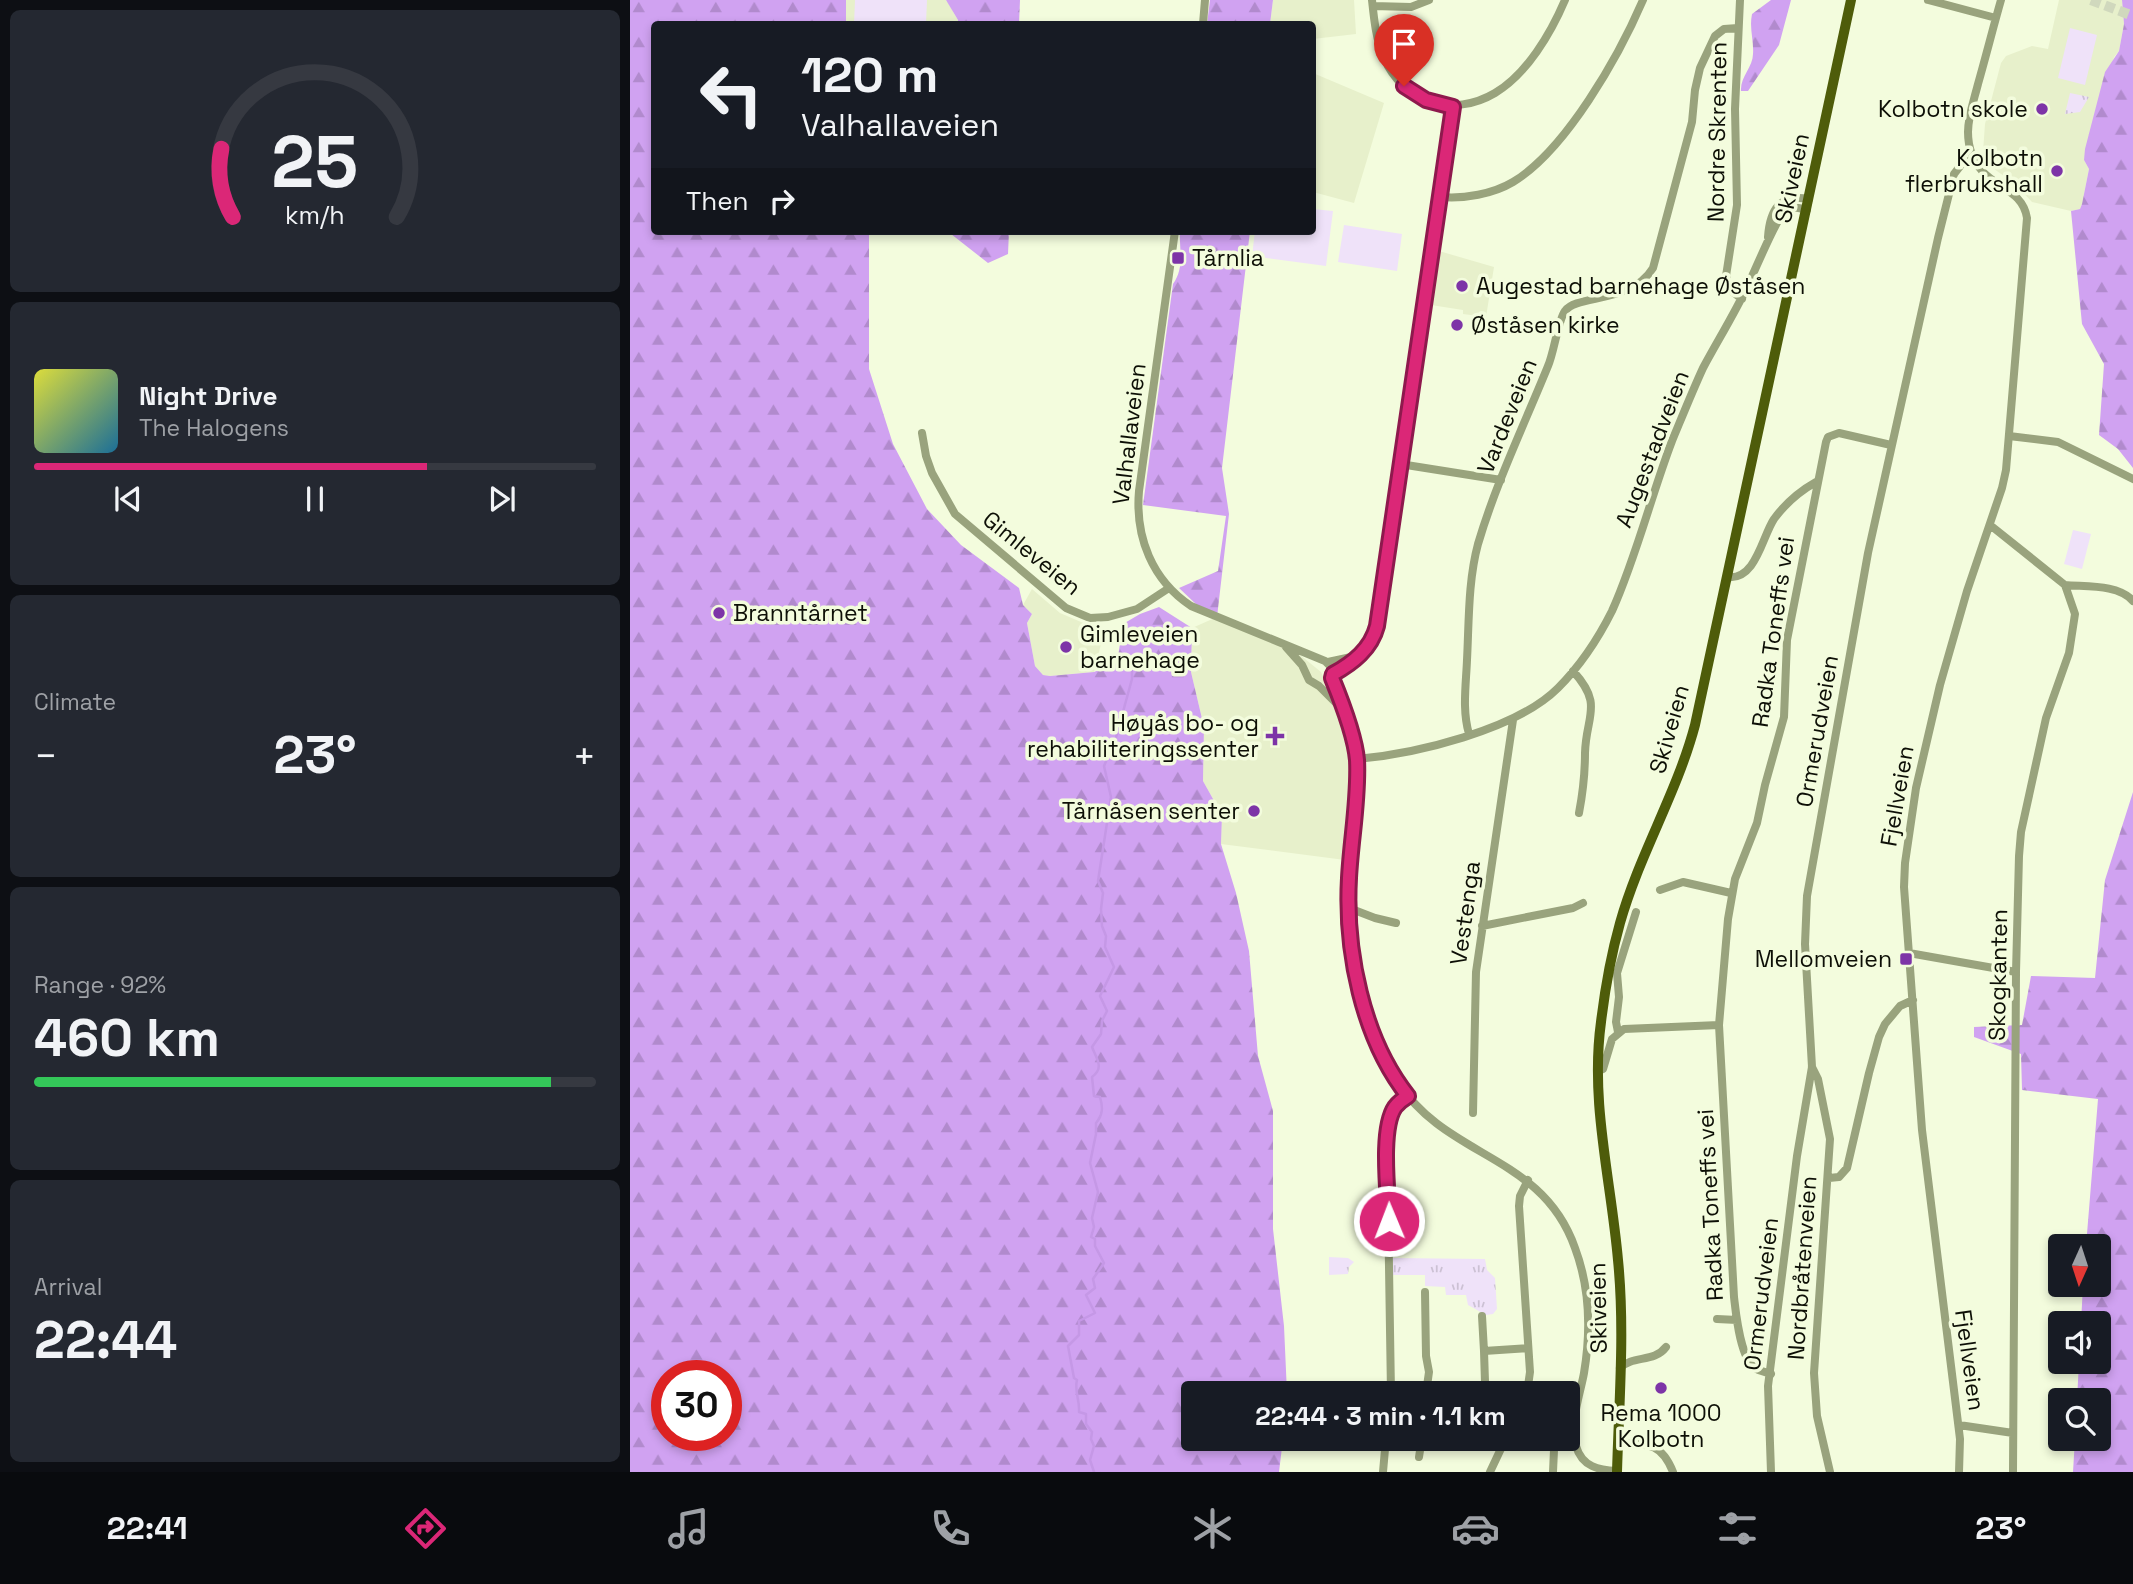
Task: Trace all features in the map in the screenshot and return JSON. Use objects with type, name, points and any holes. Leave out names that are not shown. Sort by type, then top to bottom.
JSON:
[{"type":"main road","name":"Skiveien","points":[[1617,1471],[1619,1263],[1599,1108],[1597,1072],[1601,1021],[1620,923],[1687,754],[1701,704],[1851,0]]},
{"type":"street","points":[[1203,21],[1205,0]]},
{"type":"street","points":[[1429,0],[1411,6],[1372,3],[1382,51],[1392,74],[1419,97],[1453,107],[1481,100],[1510,83],[1523,69],[1552,26],[1565,0]]},
{"type":"street","points":[[1440,197],[1456,198],[1484,193],[1513,182],[1537,162],[1593,94],[1631,29],[1643,0]]},
{"type":"street","name":"Nordre Skrenten","points":[[1740,0],[1735,103],[1737,205],[1726,276],[1730,289],[1742,299]]},
{"type":"street","points":[[1928,0],[1996,18]]},
{"type":"street","points":[[1973,159],[1969,123],[2001,0]]},
{"type":"street","name":"Vardeveien","points":[[1469,734],[1465,711],[1474,568],[1478,546],[1501,480],[1553,355],[1566,309],[1626,291],[1642,282],[1653,268],[1687,144],[1700,68],[1715,36],[1724,29],[1738,28]]},
{"type":"street","points":[[1319,686],[1325,685],[1332,676],[1354,661],[1371,642],[1377,626],[1453,107]]},
{"type":"street","name":"Fjellveien","points":[[1959,1472],[1959,1425],[1922,1130],[1904,887],[1916,788],[1950,648],[2004,478],[2009,436],[2026,218],[2024,207],[2017,197],[1987,175],[1973,159]]},
{"type":"street","name":"Ormerudveien","points":[[1771,1472],[1768,1396],[1797,1156],[1812,1067],[1805,912],[1859,603],[1891,445],[1952,177],[1957,168],[1973,159]]},
{"type":"street","name":"Augestadveien","points":[[1357,759],[1395,754],[1513,720],[1537,706],[1573,671],[1598,637],[1613,609],[1680,423],[1706,362],[1742,299],[1780,217],[1787,209],[1808,204]]},
{"type":"street","name":"Valhallaveien","points":[[1174,235],[1137,511],[1146,550],[1155,570],[1169,589],[1183,601],[1318,660]]},
{"type":"street","name":"Gimleveien","points":[[922,433],[932,473],[955,514],[1066,607],[1090,618],[1112,617],[1137,609],[1169,589]]},
{"type":"street","name":"Radka Toneffs vei","points":[[1771,1374],[1751,1365],[1745,1354],[1737,1320],[1719,1025],[1731,893],[1757,822],[1784,717],[1787,640],[1826,442],[1833,434],[1839,433],[1891,445]]},
{"type":"street","points":[[2009,436],[2058,442],[2133,479]]},
{"type":"street","points":[[1400,464],[1501,480]]},
{"type":"street","points":[[1728,577],[1743,574],[1755,559],[1777,516],[1801,492],[1816,482]]},
{"type":"street","points":[[1990,525],[2065,585],[2111,589],[2121,592],[2133,601]]},
{"type":"street","name":"Skogkanten","points":[[2013,1472],[2016,972],[2021,832],[2046,718],[2074,633],[2075,614],[2065,585]]},
{"type":"street","name":"Valhallaveien","points":[[1285,646],[1307,673]]},
{"type":"street","points":[[1341,708],[1319,686],[1312,683],[1307,673],[1310,664],[1318,660],[1328,662],[1359,655]]},
{"type":"street","points":[[1328,662],[1357,759],[1349,908],[1353,956],[1365,1008],[1382,1055],[1408,1096],[1441,1128],[1528,1180],[1546,1198],[1563,1222],[1576,1250],[1584,1281],[1588,1339],[1580,1385]]},
{"type":"street","points":[[1573,671],[1587,687],[1592,705],[1579,813]]},
{"type":"street","name":"Vestenga","points":[[1473,1113],[1474,998],[1513,720]]},
{"type":"street","points":[[1660,890],[1683,883],[1731,893]]},
{"type":"street","points":[[1482,926],[1573,908],[1583,903]]},
{"type":"street","points":[[1349,908],[1396,923]]},
{"type":"street","points":[[1618,1032],[1617,973],[1636,912]]},
{"type":"street","points":[[1909,953],[2016,972]]},
{"type":"street","points":[[1829,1178],[1839,1177],[1847,1168],[1869,1073],[1885,1024],[1900,1006],[1913,1000]]},
{"type":"street","points":[[1597,1072],[1602,1069],[1612,1039],[1618,1032],[1634,1027],[1719,1025]]},
{"type":"street","name":"Nordbråtenveien","points":[[1812,1067],[1818,1080],[1830,1139],[1814,1373],[1817,1416],[1830,1472]]},
{"type":"street","points":[[1391,1381],[1387,1141],[1394,1109],[1408,1096]]},
{"type":"street","points":[[1528,1180],[1520,1196],[1519,1206],[1529,1381]]},
{"type":"street","points":[[1425,1292],[1428,1381]]},
{"type":"street","points":[[1482,1316],[1485,1381]]},
{"type":"street","points":[[1717,1319],[1737,1320]]},
{"type":"street","points":[[1484,1350],[1528,1348]]},
{"type":"street","points":[[1620,1369],[1625,1364],[1661,1354],[1667,1348]]},
{"type":"street","points":[[1959,1425],[2013,1433]]},
{"type":"street","points":[[1618,1443],[1642,1444],[1656,1448],[1665,1456],[1673,1472]]},
{"type":"street","points":[[1383,1472],[1385,1451]]},
{"type":"street","points":[[1419,1457],[1420,1451]]},
{"type":"street","points":[[1490,1472],[1500,1451]]},
{"type":"street","points":[[1553,1472],[1554,1451]]},
{"type":"street","points":[[1577,1451],[1586,1462],[1597,1469],[1617,1471]]},
{"type":"shaded area","points":[[846,0],[946,0],[958,20],[958,21],[846,21]]},
{"type":"shaded area","points":[[1273,0],[1354,0],[1356,34],[1316,39],[1316,21],[1270,21]]},
{"type":"shaded area","name":"Kolbotn skole","points":[[2059,0],[2122,0],[2124,24],[2119,51],[2114,57],[2084,160],[2089,169],[2082,204],[2080,209],[2071,211],[2032,202],[2015,184],[1990,166],[1983,152],[1985,124],[2001,63],[2006,56],[2032,46],[2048,49]]},
{"type":"shaded area","points":[[1316,74],[1384,103],[1354,203],[1316,193]]},
{"type":"shaded area","name":"Augestad barnehage Øståsen","points":[[1439,251],[1494,267],[1486,317],[1431,305]]},
{"type":"shaded area","name":"Gimleveien barnehage","points":[[1032,589],[1060,613],[1088,625],[1105,628],[1094,672],[1050,676],[1043,675],[1035,666],[1027,623],[1032,614],[1023,605]]},
{"type":"shaded area","name":"Høyås bo- og rehabiliteringssenter","points":[[1217,617],[1294,650],[1321,672],[1344,727],[1352,759],[1345,860],[1221,844],[1222,815],[1203,781],[1204,727],[1191,672],[1192,628]]},
{"type":"green space","points":[[630,0],[846,0],[846,21],[651,21],[651,235],[869,235],[869,369],[893,444],[927,509],[961,545],[1019,588],[1023,605],[1032,614],[1027,623],[1035,666],[1043,675],[1050,676],[1094,672],[1117,663],[1123,624],[1159,607],[1192,628],[1191,672],[1204,727],[1203,781],[1222,815],[1221,844],[1236,893],[1249,951],[1258,1056],[1273,1111],[1273,1229],[1284,1326],[1286,1381],[1181,1381],[1181,1451],[1282,1451],[1279,1472],[630,1472]]},
{"type":"green space","points":[[855,0],[927,0],[926,21],[854,21]]},
{"type":"green space","points":[[946,0],[1020,0],[1019,21],[958,20]]},
{"type":"green space","points":[[1210,0],[1273,0],[1270,21],[1207,21]]},
{"type":"green space","points":[[1771,0],[1791,0],[1779,45],[1748,91],[1741,91],[1742,81],[1752,59],[1752,14]]},
{"type":"green space","points":[[2122,0],[2133,0],[2133,468],[2118,449],[2099,435],[2104,364],[2082,324],[2071,211],[2080,209],[2082,204],[2089,169],[2084,160],[2085,149],[2105,72],[2119,51],[2124,24]]},
{"type":"green space","points":[[2070,28],[2097,35],[2085,85],[2058,78]]},
{"type":"green space","points":[[2070,93],[2089,97],[2080,112],[2065,114]]},
{"type":"green space","points":[[1316,209],[1333,211],[1326,266],[1252,256],[1255,235],[1316,235]]},
{"type":"green space","points":[[1344,225],[1402,234],[1397,271],[1338,262]]},
{"type":"green space","points":[[952,235],[1009,235],[1008,254],[988,263]]},
{"type":"green space","points":[[1180,235],[1250,235],[1222,468],[1229,514],[1217,617],[1198,606],[1179,588],[1218,571],[1226,516],[1143,505],[1173,284],[1180,265]]},
{"type":"green space","points":[[2073,530],[2091,534],[2082,569],[2064,564]]},
{"type":"green space","points":[[2133,792],[2133,1472],[2073,1472],[2074,1451],[2111,1451],[2111,1388],[2078,1388],[2078,1374],[2111,1374],[2111,1311],[2082,1311],[2082,1297],[2111,1297],[2111,1234],[2087,1234],[2098,1099],[2022,1090],[2021,1054],[1974,1037],[1974,1027],[2022,1025],[2031,976],[2095,978],[2105,880]]},
{"type":"green space","points":[[1329,1257],[1348,1258],[1354,1262],[1349,1267],[1348,1274],[1329,1275]]},
{"type":"green space","points":[[1393,1258],[1485,1259],[1487,1270],[1495,1278],[1497,1309],[1493,1314],[1486,1315],[1468,1305],[1466,1295],[1446,1295],[1445,1287],[1425,1286],[1425,1275],[1392,1275]]},
{"type":"waterway","points":[[1094,1472],[1090,1460],[1094,1446],[1092,1432],[1086,1424],[1086,1414],[1079,1412],[1077,1380],[1074,1378],[1068,1346],[1079,1335],[1079,1321],[1095,1313],[1086,1295],[1095,1288],[1093,1279],[1104,1263],[1095,1246],[1095,1239],[1091,1237],[1098,1192],[1090,1163],[1096,1123],[1102,1108],[1100,1097],[1094,1096],[1092,1077],[1099,1066],[1092,1047],[1101,1034],[1102,1021],[1107,1011],[1100,996],[1114,967],[1105,947],[1106,936],[1102,926],[1101,909],[1103,893],[1098,881],[1111,797],[1104,766],[1115,741],[1132,679],[1132,667],[1128,658]]},
{"type":"tunnel","points":[[2091,0],[2133,16]]},
{"type":"place","name":"Kolbotn skole","points":[[2042,109]]},
{"type":"place","name":"Kolbotn flerbrukshall","points":[[2057,171]]},
{"type":"place","name":"Tårnlia","points":[[1178,258]]},
{"type":"place","name":"Augestad barnehage Øståsen","points":[[1462,286]]},
{"type":"place","name":"Øståsen kirke","points":[[1457,325]]},
{"type":"place","name":"Branntårnet","points":[[719,613]]},
{"type":"place","name":"Gimleveien barnehage","points":[[1066,647]]},
{"type":"place","name":"Høyås bo- og rehabiliteringssenter","points":[[1275,736]]},
{"type":"place","name":"Tårnåsen senter","points":[[1254,811]]},
{"type":"place","name":"Mellomveien","points":[[1906,959]]},
{"type":"place","name":"Rema 1000 Kolbotn","points":[[1661,1388]]},
{"type":"route","points":[[1389,1221],[1389,1123],[1397,1104],[1408,1096],[1392,1073],[1378,1045],[1363,1001],[1353,956],[1348,891],[1357,759],[1350,728],[1332,678],[1333,674],[1354,661],[1366,648],[1377,626],[1453,107],[1426,100],[1404,86]]}]
